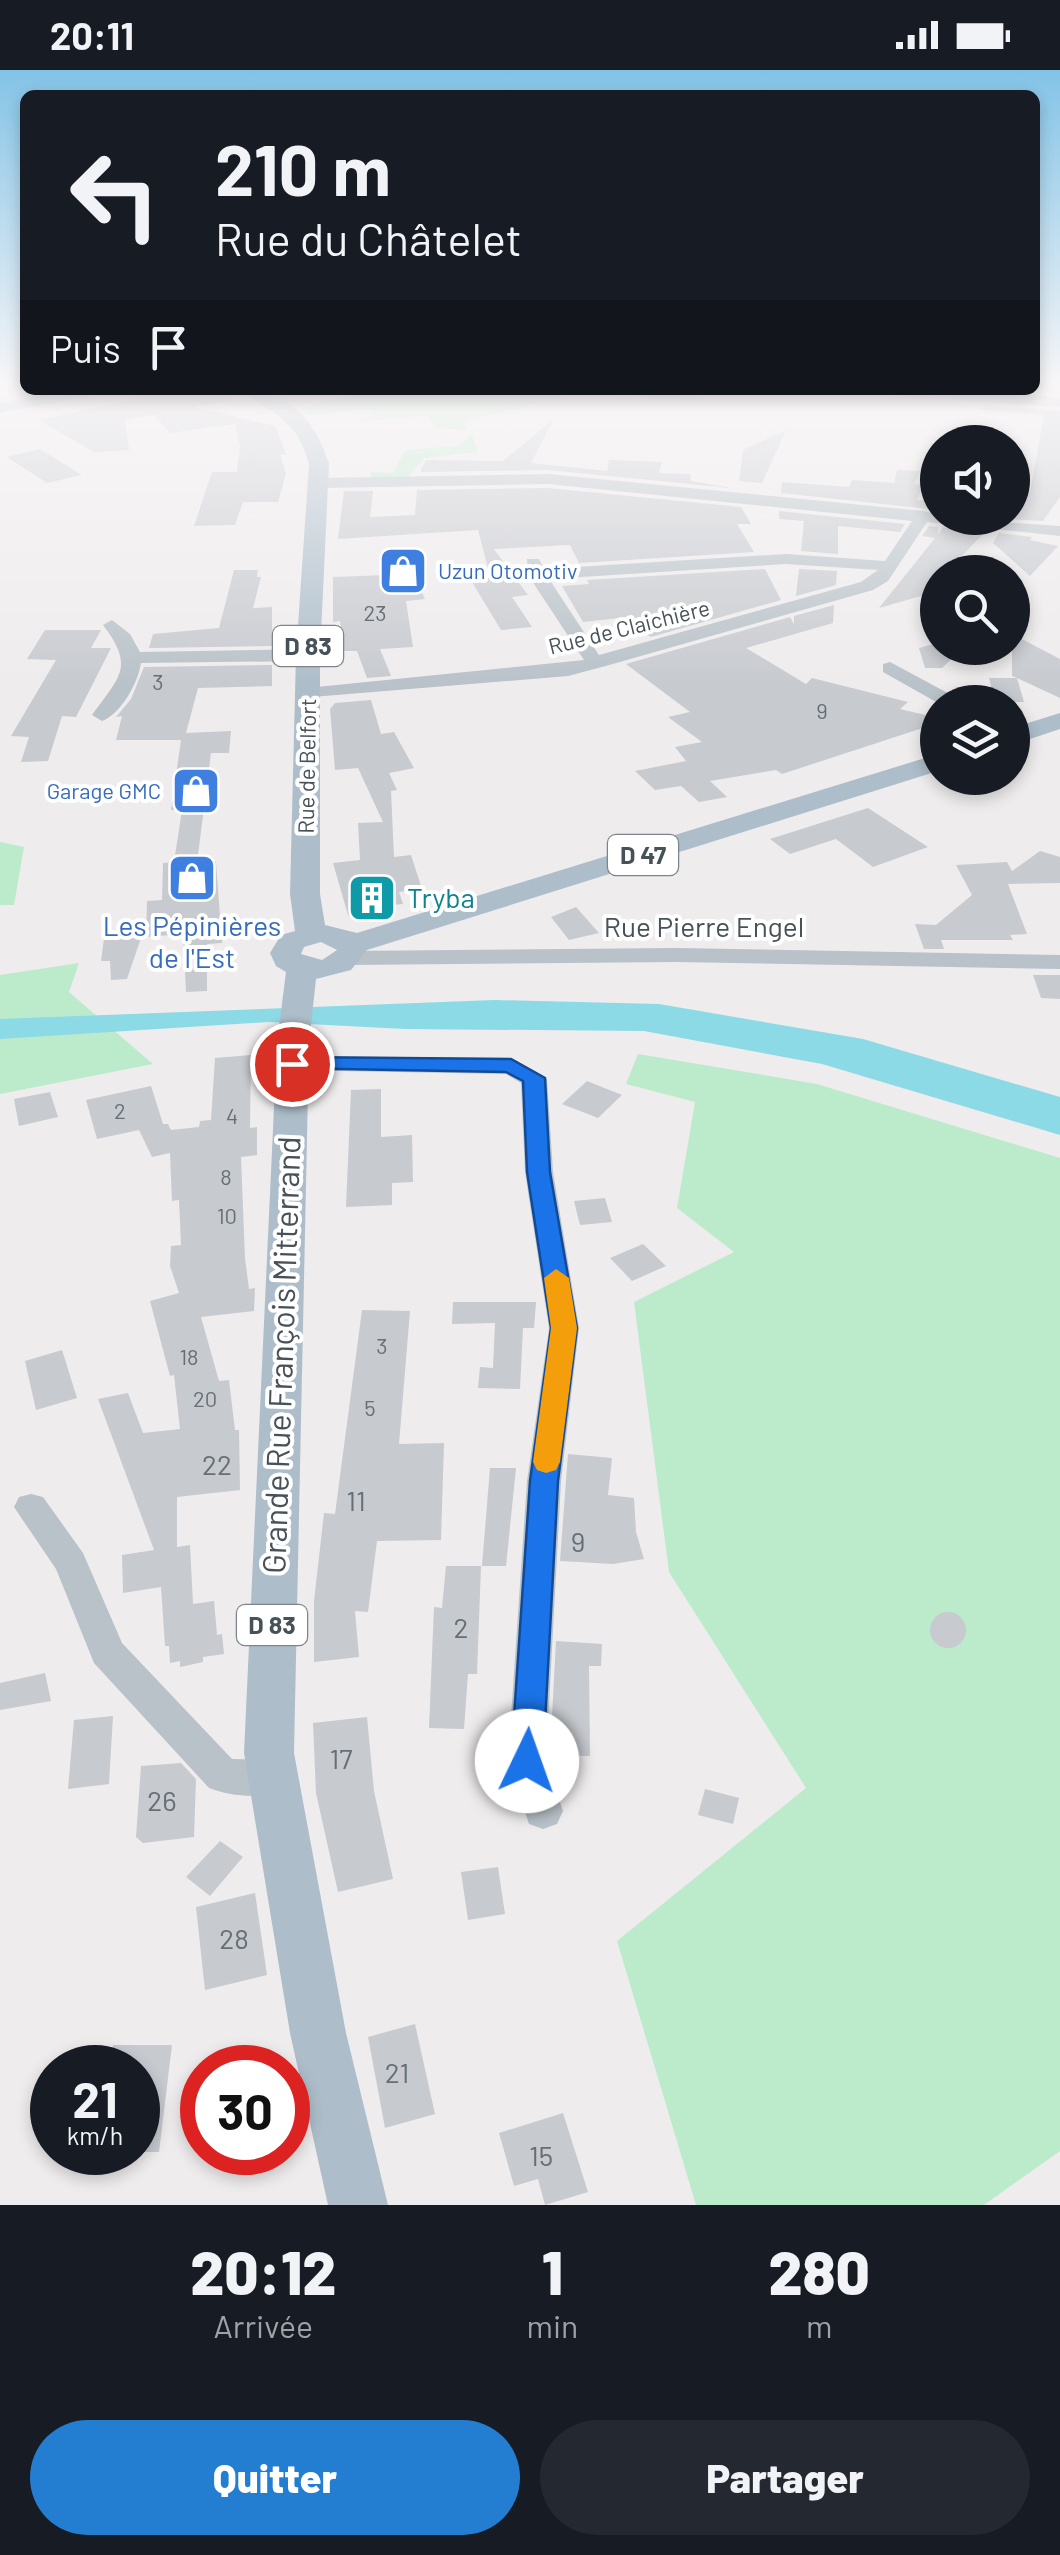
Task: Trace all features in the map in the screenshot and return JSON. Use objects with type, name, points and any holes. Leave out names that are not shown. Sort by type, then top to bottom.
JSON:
[{"type":"main road","name":"Rue de Belfort","points":[[311,934],[305,894],[308,656],[310,570],[319,486]]},
{"type":"main road","points":[[1030,730],[1060,721]]},
{"type":"main road","name":"D 47","points":[[349,952],[920,768]]},
{"type":"main road","points":[[296,1016],[323,969],[349,952],[340,936],[311,934]]},
{"type":"main road","name":"Grande Rue François Mitterrand","points":[[311,934],[292,941],[284,953],[293,964],[296,1016],[269,1753],[318,2032],[358,2205]]},
{"type":"street","points":[[615,486],[920,516]]},
{"type":"street","name":"Rue de Claichière","points":[[308,694],[568,670],[867,586],[882,578],[920,521]]},
{"type":"street","points":[[1030,527],[1060,530]]},
{"type":"street","points":[[594,663],[534,566],[786,559],[890,566]]},
{"type":"street","points":[[102,715],[120,690],[134,658],[132,645],[112,625]]},
{"type":"street","points":[[134,658],[308,656]]},
{"type":"street","points":[[890,668],[920,685]]},
{"type":"street","name":"Rue Pierre Engel","points":[[349,952],[1060,962]]},
{"type":"street","points":[[296,1016],[511,1066],[534,1078],[539,1172],[564,1328],[544,1481],[527,1761],[542,1811]]},
{"type":"street","points":[[31,1507],[70,1563],[108,1652],[223,1776],[274,1778]]},
{"type":"green space","points":[[0,842],[24,847],[14,905],[0,905]]},
{"type":"green space","points":[[79,963],[69,992],[153,1064],[0,1094],[0,975]]},
{"type":"green space","points":[[638,1054],[817,1084],[1060,1158],[1060,2151],[984,2205],[696,2205],[617,1941],[806,1788],[669,1572],[634,1302],[734,1252],[677,1208],[695,1102],[626,1084]]},
{"type":"water","points":[[494,1000],[659,1004],[863,1039],[1060,1097],[1060,1135],[822,1064],[644,1031],[405,1029],[269,1022],[0,1039],[0,1019]]},
{"type":"building","points":[[207,486],[283,486],[278,502],[243,502],[235,525],[194,526]]},
{"type":"building","points":[[782,486],[920,486],[920,508],[781,493]]},
{"type":"building","points":[[1031,486],[1060,486],[1060,497],[1043,521],[1030,520]]},
{"type":"building","points":[[548,488],[741,507],[751,524],[737,524],[754,552],[579,563],[570,545],[494,549],[528,595],[512,597],[532,627],[501,630],[469,577],[490,576],[478,530],[338,539],[344,491],[373,491],[370,517],[415,515],[417,490]]},
{"type":"building","points":[[779,511],[905,524],[900,532],[838,526],[838,554],[801,551],[804,521],[779,519]]},
{"type":"building","points":[[982,535],[963,555],[921,555],[935,538],[922,536]]},
{"type":"building","points":[[998,535],[1016,535],[1058,546],[1030,576],[1030,555],[1006,555],[993,543]]},
{"type":"building","points":[[920,557],[920,596],[879,608]]},
{"type":"building","points":[[765,569],[781,600],[651,637],[620,618],[583,622],[562,586],[589,584],[587,580]]},
{"type":"building","points":[[799,569],[837,571],[836,585],[796,596]]},
{"type":"building","points":[[234,570],[258,570],[257,577],[261,577],[253,608],[272,607],[272,646],[149,648],[153,634],[219,628]]},
{"type":"building","points":[[413,574],[425,599],[406,601],[413,647],[380,649],[391,676],[367,678],[357,651],[344,651],[340,621],[333,622],[333,577]]},
{"type":"building","points":[[834,605],[833,623],[746,648],[806,684],[812,678],[908,702],[900,709],[920,714],[920,729],[782,774],[776,770],[710,781],[727,797],[699,802],[681,786],[655,790],[635,771],[686,761],[675,747],[702,742],[668,717],[690,712],[626,664],[790,617],[794,624],[794,616]]},
{"type":"building","points":[[45,630],[101,630],[91,648],[111,648],[76,717],[62,716],[48,761],[21,762],[29,737],[11,736],[56,660],[27,659]]},
{"type":"building","points":[[1030,643],[1060,659],[1060,698],[1012,676],[1012,665],[1030,665]]},
{"type":"building","points":[[272,665],[272,686],[198,688],[186,733],[231,731],[229,753],[211,753],[197,863],[216,862],[222,943],[207,944],[207,991],[186,992],[183,934],[146,937],[147,901],[162,900],[163,863],[174,862],[182,810],[171,810],[181,740],[116,740],[122,716],[116,717],[131,699],[144,667]]},
{"type":"building","points":[[989,678],[1017,678],[1019,685],[991,685]]},
{"type":"building","points":[[371,700],[381,734],[394,732],[414,768],[389,773],[397,790],[391,791],[394,857],[411,855],[422,889],[399,892],[403,904],[382,906],[384,914],[361,921],[348,915],[333,863],[360,860],[358,823],[383,822],[358,768],[335,770],[330,709],[335,703]]},
{"type":"building","points":[[868,808],[928,847],[873,867],[836,839],[790,854],[770,839]]},
{"type":"building","points":[[1040,851],[1060,857],[1060,883],[1008,884],[1027,934],[1010,935],[1013,940],[941,940],[944,949],[924,949],[915,924],[936,925],[972,895],[956,865],[1007,862],[1012,871]]},
{"type":"building","points":[[576,907],[599,933],[569,940],[551,917]]},
{"type":"building","points":[[142,935],[127,979],[111,980],[110,961],[101,961],[104,938]]},
{"type":"building","points":[[1033,975],[1060,975],[1060,999],[1041,998]]},
{"type":"building","points":[[251,1055],[250,1128],[257,1127],[257,1155],[241,1157],[245,1258],[249,1289],[255,1288],[254,1311],[201,1317],[219,1381],[229,1380],[235,1430],[239,1430],[240,1490],[177,1497],[177,1547],[190,1545],[193,1604],[214,1601],[217,1635],[222,1634],[224,1654],[203,1657],[203,1662],[180,1667],[180,1661],[170,1663],[169,1646],[165,1646],[161,1587],[123,1593],[122,1555],[154,1550],[98,1399],[128,1393],[143,1433],[180,1429],[174,1375],[170,1376],[150,1301],[179,1293],[170,1266],[171,1246],[181,1245],[179,1200],[172,1201],[170,1153],[152,1157],[139,1130],[97,1139],[86,1100],[151,1086],[163,1124],[171,1130],[199,1127],[200,1121],[211,1120],[215,1058]]},
{"type":"building","points":[[587,1081],[622,1095],[598,1118],[562,1104]]},
{"type":"building","points":[[381,1089],[381,1137],[412,1135],[413,1182],[392,1183],[392,1205],[346,1207],[351,1090]]},
{"type":"building","points":[[50,1092],[58,1117],[19,1126],[14,1099]]},
{"type":"building","points":[[605,1198],[612,1222],[580,1225],[574,1201]]},
{"type":"building","points":[[643,1244],[666,1266],[632,1281],[610,1258]]},
{"type":"building","points":[[453,1302],[536,1302],[534,1328],[523,1328],[520,1389],[478,1388],[480,1367],[493,1368],[495,1323],[452,1324]]},
{"type":"building","points":[[362,1310],[410,1311],[399,1444],[444,1443],[441,1540],[377,1541],[368,1612],[355,1611],[359,1657],[314,1662],[314,1601],[324,1513],[335,1514]]},
{"type":"building","points":[[62,1350],[77,1398],[36,1410],[25,1361]]},
{"type":"building","points":[[568,1454],[612,1458],[608,1495],[634,1498],[636,1532],[644,1559],[613,1564],[560,1561]]},
{"type":"building","points":[[490,1468],[516,1468],[506,1566],[482,1566]]},
{"type":"building","points":[[446,1566],[481,1566],[477,1674],[468,1674],[464,1729],[429,1728],[434,1607],[442,1608]]},
{"type":"building","points":[[948,1612],[961,1617],[966,1630],[961,1643],[948,1648],[935,1643],[930,1630],[935,1617]]},
{"type":"building","points":[[556,1641],[602,1644],[601,1666],[589,1666],[590,1756],[550,1755]]},
{"type":"building","points":[[45,1673],[51,1701],[0,1710],[0,1683]]},
{"type":"building","points":[[113,1716],[109,1784],[68,1789],[74,1720]]},
{"type":"building","points":[[367,1717],[374,1791],[393,1879],[338,1892],[316,1793],[313,1723]]},
{"type":"building","points":[[181,1763],[196,1779],[194,1837],[143,1843],[136,1837],[141,1766]]},
{"type":"building","points":[[705,1789],[739,1798],[733,1824],[698,1815]]},
{"type":"building","points":[[220,1841],[243,1857],[210,1896],[186,1877]]},
{"type":"building","points":[[498,1867],[505,1914],[468,1920],[461,1872]]},
{"type":"building","points":[[255,1893],[267,1975],[205,1990],[196,1907]]},
{"type":"building","points":[[415,2024],[435,2114],[385,2128],[368,2037]]},
{"type":"building","points":[[160,2045],[172,2045],[160,2144]]},
{"type":"building","points":[[563,2113],[588,2192],[545,2205],[538,2179],[514,2186],[499,2133]]},
{"type":"slow traffic","points":[[546,1462],[564,1328],[556,1278]]},
{"type":"place","name":"Uzun Otomotiv","points":[[403,571]]},
{"type":"place","name":"Garage GMC","points":[[196,791]]},
{"type":"place","name":"Les Pépinières de l'Est","points":[[192,878]]},
{"type":"place","name":"Tryba","points":[[372,898]]},
{"type":"route","points":[[292,1064],[511,1066],[534,1078],[539,1172],[564,1328],[544,1481],[527,1761]]}]
